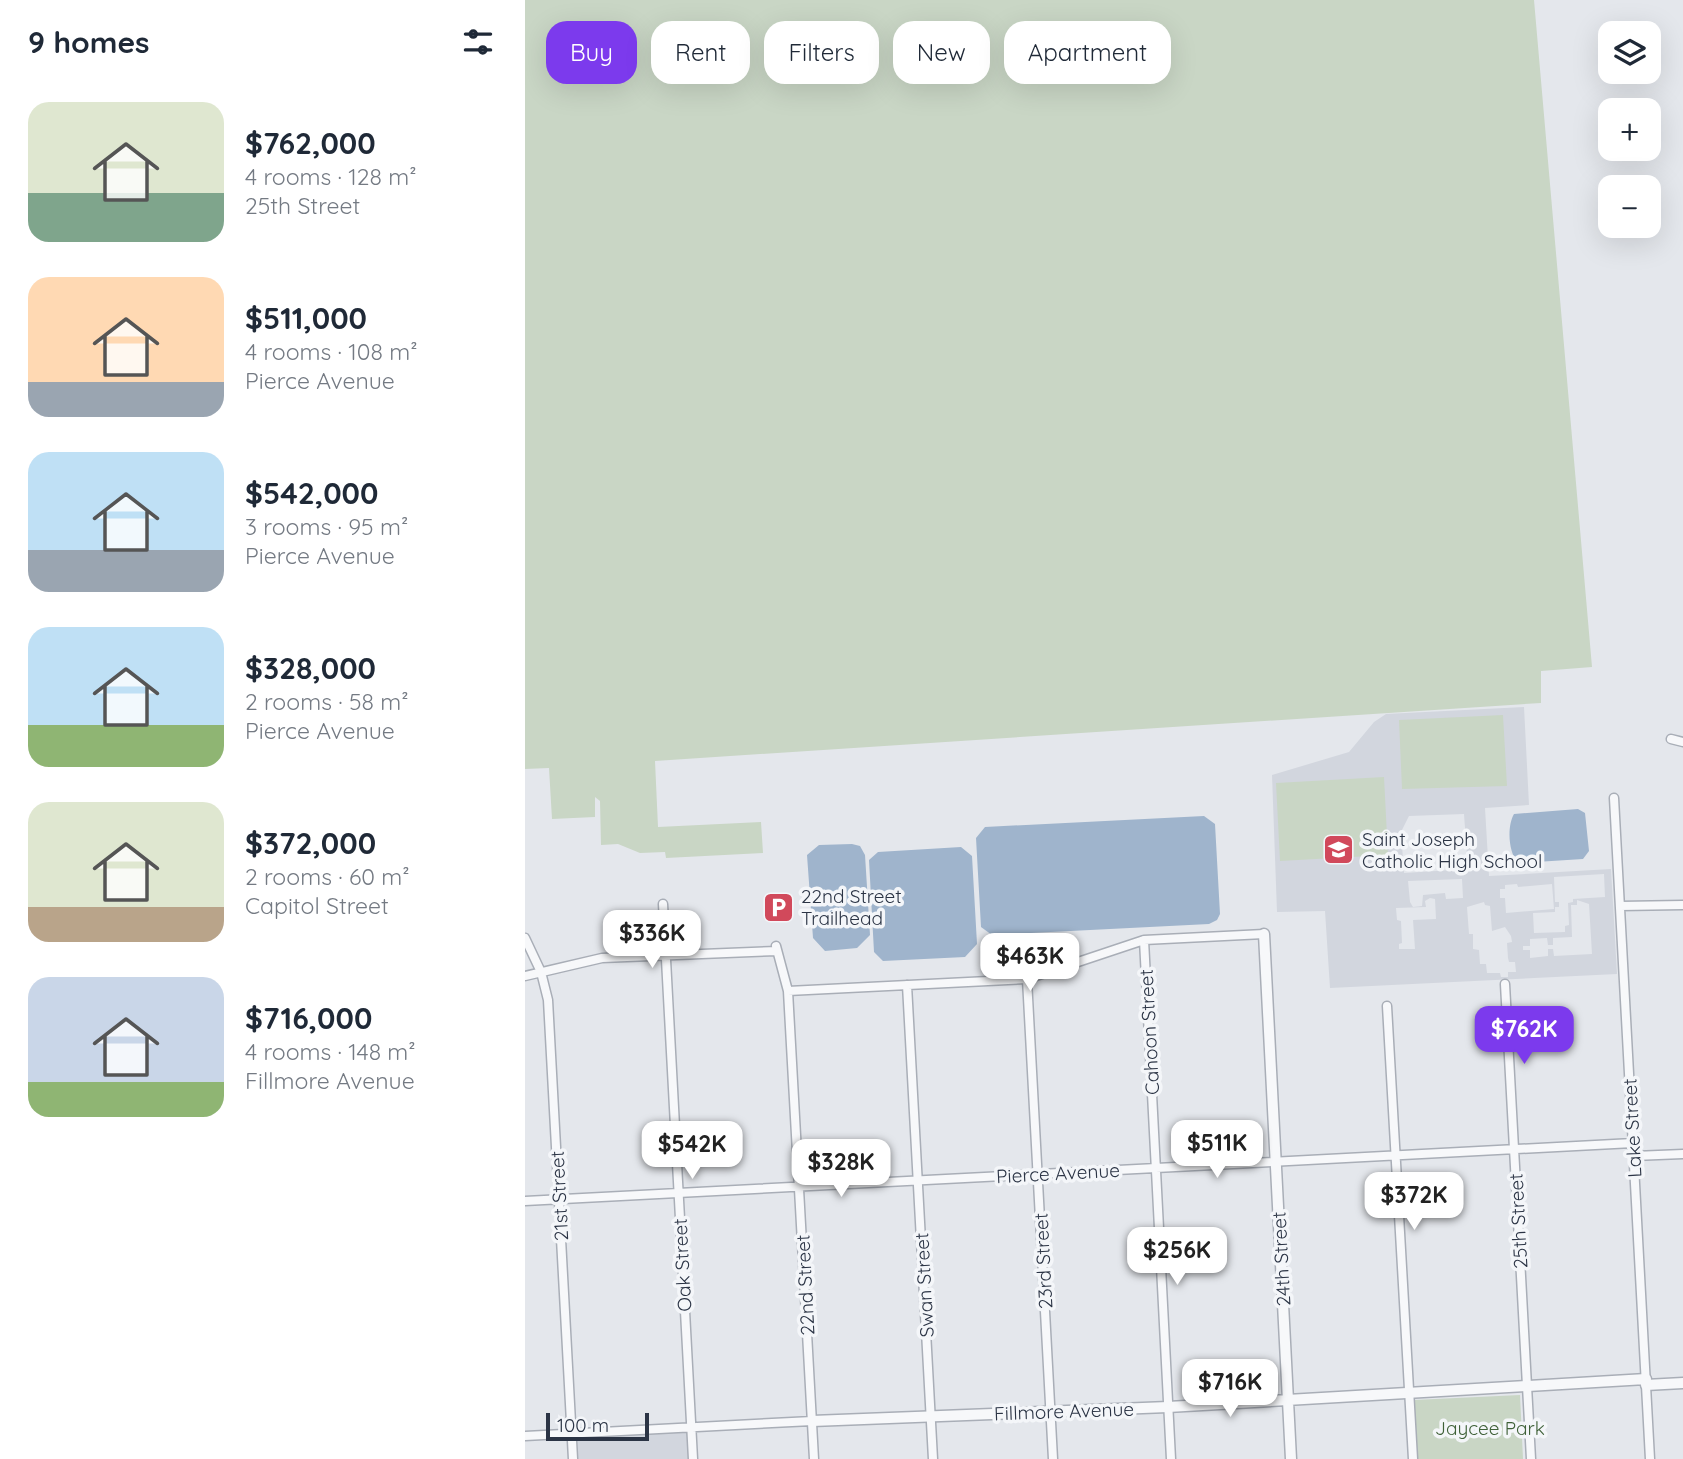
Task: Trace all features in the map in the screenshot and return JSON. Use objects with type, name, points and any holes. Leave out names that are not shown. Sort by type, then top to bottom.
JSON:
[{"type":"street","points":[[1671,739],[1683,742]]},
{"type":"street","name":"Lake Street","points":[[1614,798],[1650,1459]]},
{"type":"street","name":"Oak Street","points":[[663,904],[692,1459]]},
{"type":"street","points":[[1620,906],[1683,905]]},
{"type":"street","points":[[788,991],[1027,979],[1144,940],[1265,934]]},
{"type":"street","name":"24th Street","points":[[1265,934],[1291,1459]]},
{"type":"street","name":"21st Street","points":[[525,938],[541,972],[548,1000],[573,1459]]},
{"type":"street","name":"Cahoon Street","points":[[1144,940],[1171,1459]]},
{"type":"street","name":"22nd Street","points":[[666,955],[776,948],[788,991],[814,1459]]},
{"type":"street","points":[[525,976],[602,958],[666,955]]},
{"type":"street","name":"23rd Street","points":[[1027,979],[1053,1459]]},
{"type":"street","name":"25th Street","points":[[1505,984],[1531,1459]]},
{"type":"street","name":"Swan Street","points":[[907,985],[933,1459]]},
{"type":"street","points":[[1387,1006],[1413,1459]]},
{"type":"street","name":"Pierce Avenue","points":[[525,1201],[1633,1143]]},
{"type":"street","points":[[1634,1156],[1683,1154]]},
{"type":"street","name":"Fillmore Avenue","points":[[525,1436],[1168,1407],[1527,1386],[1683,1383]]},
{"type":"shaded area","name":"Saint Joseph Catholic High School","points":[[1524,707],[1529,805],[1485,808],[1489,876],[1611,869],[1617,974],[1330,988],[1325,911],[1277,912],[1272,775],[1349,752],[1374,722],[1386,714]],"holes":[[[1464,814],[1468,869],[1404,873],[1401,832],[1409,816]],[[1604,874],[1605,897],[1573,899],[1573,902],[1568,903],[1569,925],[1565,926],[1565,932],[1534,933],[1533,913],[1555,912],[1555,907],[1559,907],[1559,902],[1555,902],[1554,877]],[[1462,879],[1463,898],[1446,899],[1445,893],[1423,895],[1422,906],[1413,907],[1408,881]],[[1517,884],[1518,887],[1552,884],[1554,909],[1506,913],[1505,898],[1500,898],[1500,889],[1505,889],[1505,885]],[[1435,899],[1436,919],[1413,920],[1415,949],[1399,949],[1399,944],[1402,943],[1401,921],[1397,920],[1396,908],[1426,907],[1425,901]],[[1577,900],[1589,904],[1592,954],[1554,956],[1553,949],[1548,949],[1548,956],[1530,958],[1530,950],[1523,950],[1523,946],[1530,946],[1530,939],[1547,938],[1548,945],[1553,945],[1553,938],[1572,937],[1571,905],[1577,905]],[[1484,902],[1490,906],[1492,931],[1505,927],[1511,936],[1512,942],[1507,943],[1508,958],[1509,962],[1515,962],[1516,972],[1508,972],[1508,977],[1501,977],[1500,973],[1487,973],[1486,964],[1480,964],[1479,950],[1473,949],[1473,934],[1469,934],[1467,907]]]},
{"type":"shaded area","points":[[687,1432],[689,1459],[578,1459],[577,1438]]},
{"type":"green space","points":[[525,0],[1534,0],[1592,667],[1541,671],[1541,703],[655,761],[658,827],[761,822],[763,853],[666,858],[665,852],[640,853],[618,844],[601,845],[600,801],[595,797],[595,817],[552,819],[549,768],[525,769]]},
{"type":"green space","points":[[1503,715],[1507,786],[1402,789],[1399,720]]},
{"type":"green space","points":[[1384,777],[1388,855],[1280,861],[1276,783]]},
{"type":"green space","name":"Jaycee Park","points":[[1520,1395],[1523,1459],[1417,1459],[1414,1400]]},
{"type":"water","points":[[1578,809],[1585,813],[1589,851],[1583,859],[1518,863],[1512,852],[1510,839],[1510,825],[1514,814]]},
{"type":"water","points":[[1204,816],[1215,824],[1220,914],[1217,920],[1209,924],[992,935],[981,927],[976,838],[985,827]]},
{"type":"water","points":[[819,845],[860,846],[865,855],[870,935],[857,948],[825,951],[813,938],[807,855]]},
{"type":"water","points":[[961,847],[972,856],[977,944],[965,957],[883,961],[874,952],[869,860],[878,852]]},
{"type":"place","name":"Saint Joseph Catholic High School","points":[[1339,850]]},
{"type":"place","name":"22nd Street Trailhead","points":[[778,907]]}]
